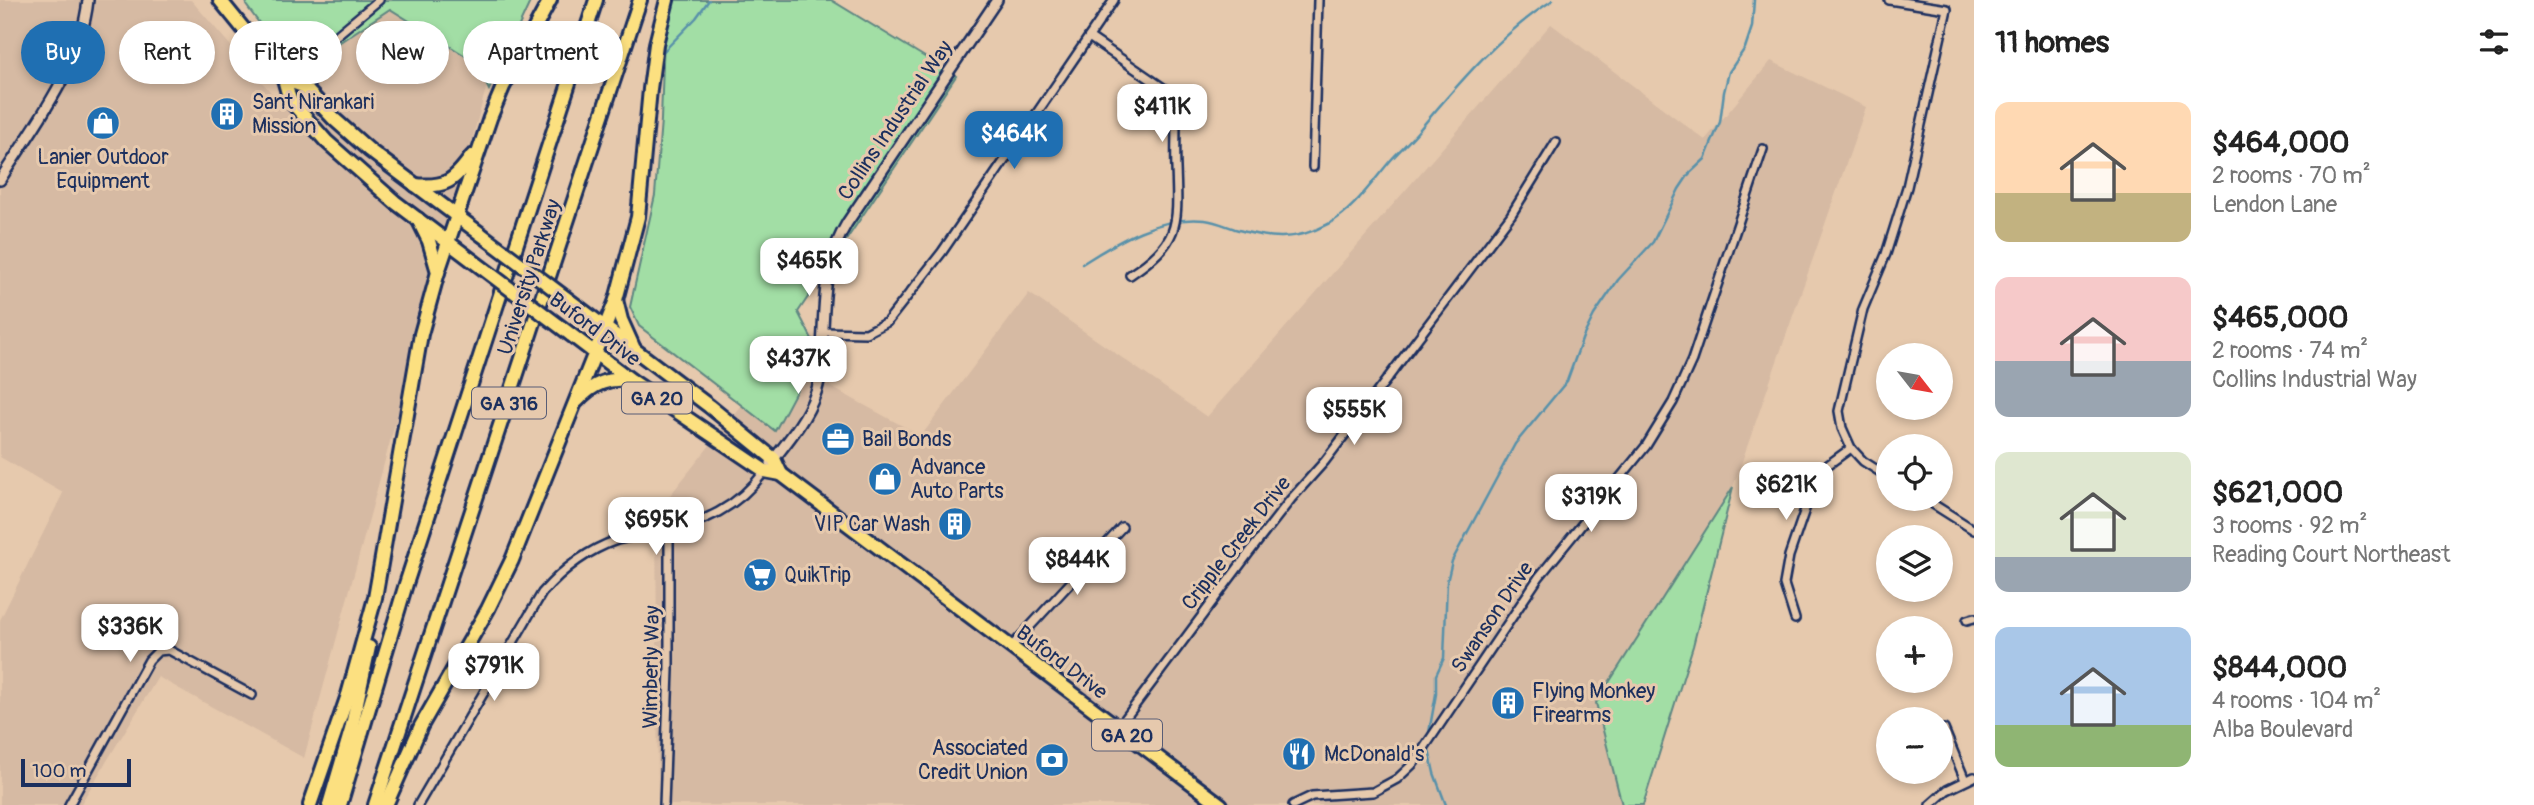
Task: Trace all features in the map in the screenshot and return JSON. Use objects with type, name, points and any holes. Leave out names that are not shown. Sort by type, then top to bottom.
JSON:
[{"type":"highway","name":"Buford Drive","points":[[220,0],[237,21]]},
{"type":"highway","points":[[310,805],[348,695],[375,598],[421,334],[438,272],[479,147],[503,87],[550,0]]},
{"type":"highway","name":"University Parkway","points":[[340,805],[406,584],[596,0]]},
{"type":"highway","name":"University Parkway","points":[[375,805],[640,0]]},
{"type":"highway","points":[[386,805],[421,726],[501,585],[616,300],[638,217],[656,44],[667,0]]},
{"type":"highway","name":"Buford Drive","points":[[285,84],[290,100],[321,136],[355,168],[448,243],[632,381],[765,471],[781,474],[1221,805]]},
{"type":"highway","name":"Buford Drive","points":[[298,84],[303,86],[369,150],[604,326],[774,459],[781,474]]},
{"type":"highway","points":[[415,185],[432,186],[445,183],[460,173],[479,147]]},
{"type":"highway","points":[[418,219],[429,241],[438,272]]},
{"type":"highway","points":[[616,300],[621,320],[634,349]]},
{"type":"highway","points":[[572,406],[603,381],[632,381]]},
{"type":"highway","points":[[328,805],[351,730],[365,670],[374,621],[375,598]]},
{"type":"street","points":[[0,180],[69,66],[81,34],[88,0]]},
{"type":"street","points":[[342,31],[379,0]]},
{"type":"street","name":"Collins Industrial Way","points":[[765,471],[805,415],[816,394],[827,273],[840,235],[997,0]]},
{"type":"street","points":[[823,332],[866,333],[887,322],[942,252],[1114,0]]},
{"type":"street","points":[[1313,167],[1318,0]]},
{"type":"street","points":[[1876,469],[1863,461],[1851,448],[1842,428],[1839,411],[1863,309],[1907,187],[1947,9],[1889,0]]},
{"type":"street","points":[[1089,37],[1172,94],[1175,102],[1177,220],[1167,243],[1153,260],[1130,275]]},
{"type":"street","name":"Cripple Creek Drive","points":[[1118,729],[1249,553],[1325,461],[1504,225],[1556,142]]},
{"type":"street","name":"Swanson Drive","points":[[1293,805],[1312,796],[1373,793],[1397,779],[1415,763],[1539,578],[1646,446],[1673,402],[1692,360],[1763,149]]},
{"type":"street","points":[[1795,619],[1784,584],[1789,556],[1813,486],[1825,467],[1851,448]]},
{"type":"street","points":[[418,805],[541,593],[591,551],[618,540],[699,523],[722,512],[742,496],[765,471]]},
{"type":"street","points":[[1944,511],[1974,530]]},
{"type":"street","points":[[1011,647],[1122,527]]},
{"type":"street","name":"Wimberly Way","points":[[664,805],[669,670],[669,530]]},
{"type":"street","points":[[69,805],[149,660],[158,651],[169,650],[252,695]]},
{"type":"street","points":[[1953,751],[1965,780]]},
{"type":"street","points":[[1930,805],[1947,790],[1974,777]]},
{"type":"shaded area","points":[[0,0],[191,0],[209,21],[119,21],[119,84],[215,84],[215,28],[229,44],[229,84],[264,84],[275,97],[290,84],[342,84],[342,38],[356,26],[356,84],[449,84],[449,35],[463,42],[463,84],[487,84],[304,758],[158,677],[80,805],[0,805],[0,620],[63,493],[0,457]]},
{"type":"shaded area","points":[[385,0],[424,21],[361,21]]},
{"type":"shaded area","points":[[1551,24],[1705,140],[1771,61],[1866,107],[1733,487],[1596,703],[1622,805],[658,805],[656,513],[781,356],[787,363],[921,436],[1029,293],[1207,417]]},
{"type":"green space","points":[[248,0],[531,0],[521,21],[463,21],[463,55],[449,46],[449,21],[409,21],[390,9],[372,21],[356,21],[356,32],[342,41],[342,21],[258,21],[246,5]]},
{"type":"green space","points":[[675,0],[831,0],[956,76],[798,312],[813,341],[810,365],[775,431],[639,326],[630,307],[655,195],[664,34]]},
{"type":"green space","points":[[1733,487],[1693,646],[1643,805],[1622,805],[1596,703]]},
{"type":"waterway","points":[[660,55],[696,18],[709,0]]},
{"type":"waterway","points":[[1082,264],[1125,239],[1172,222],[1205,220],[1271,237],[1304,234],[1328,224],[1370,186],[1498,43],[1553,0]]},
{"type":"waterway","points":[[1428,738],[1436,694],[1436,675],[1444,658],[1447,582],[1452,561],[1515,444],[1567,381],[1594,315],[1618,280],[1653,242],[1679,189],[1689,174],[1705,159],[1720,122],[1729,72],[1745,48],[1752,27],[1754,0]]},
{"type":"waterway","points":[[1428,745],[1434,773],[1446,805]]},
{"type":"place","name":"Sant Nirankari Mission","points":[[227,114]]},
{"type":"place","name":"Lanier Outdoor Equipment","points":[[103,123]]},
{"type":"place","name":"Bail Bonds","points":[[838,439]]},
{"type":"place","name":"Advance Auto Parts","points":[[885,479]]},
{"type":"place","name":"VIP Car Wash","points":[[955,524]]},
{"type":"place","name":"QuikTrip","points":[[760,575]]},
{"type":"place","name":"Flying Monkey Firearms","points":[[1508,703]]},
{"type":"place","name":"McDonald's","points":[[1299,754]]},
{"type":"place","name":"Associated Credit Union","points":[[1052,760]]}]
